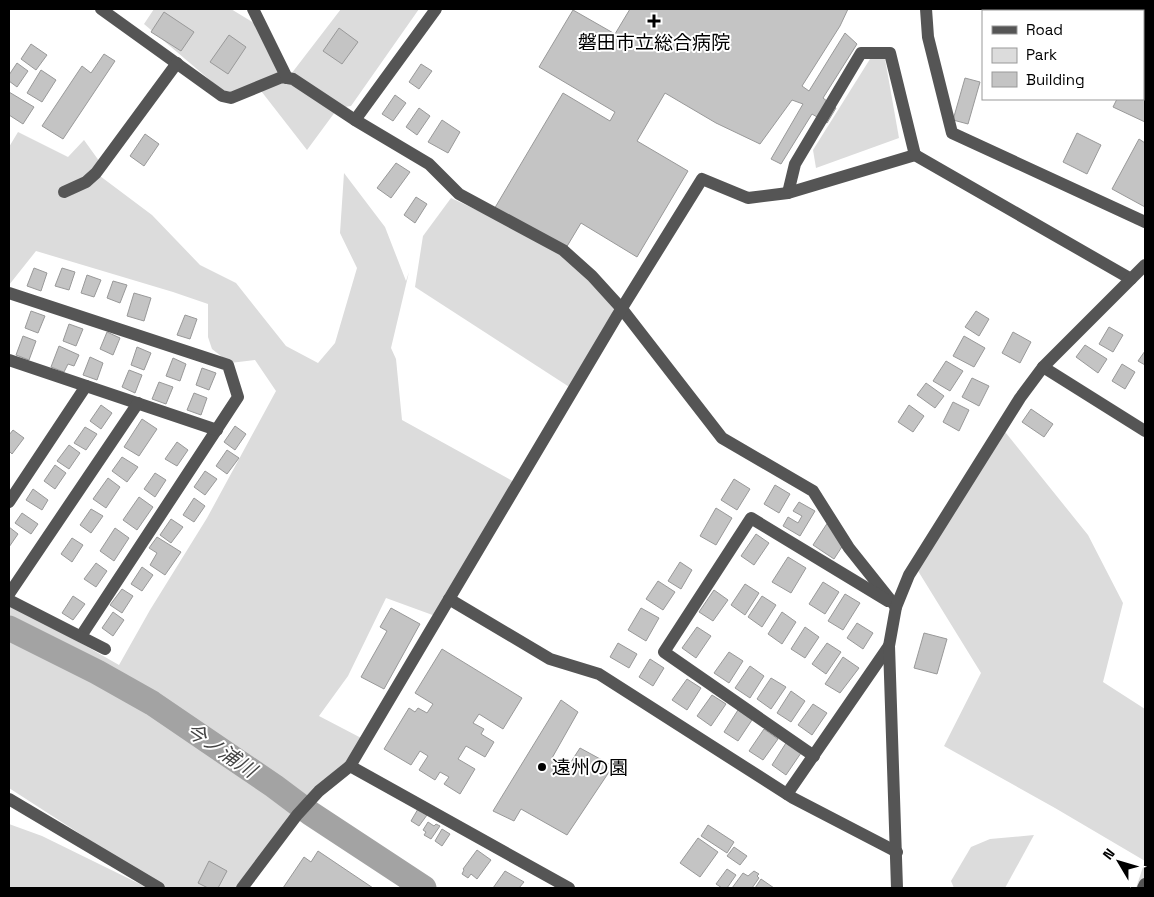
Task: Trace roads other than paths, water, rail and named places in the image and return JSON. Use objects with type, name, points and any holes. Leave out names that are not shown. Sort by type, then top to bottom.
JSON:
[{"type":"street","points":[[101,9],[222,96],[232,98],[282,77],[293,79],[354,120],[429,164],[459,194],[563,250],[592,276],[622,309],[722,438],[813,491],[849,548],[896,607]]},
{"type":"street","points":[[253,9],[287,78]]},
{"type":"street","points":[[354,120],[436,9]]},
{"type":"street","points":[[926,9],[928,37],[952,133],[1145,222]]},
{"type":"street","points":[[788,193],[795,164],[861,53],[890,53],[915,156]]},
{"type":"street","points":[[64,192],[86,182],[96,173],[177,63]]},
{"type":"street","points":[[242,888],[297,815],[319,791],[350,766],[622,309],[702,179],[748,198],[788,193],[915,156],[1131,279]]},
{"type":"street","points":[[897,888],[889,646],[896,607],[910,575],[1020,398],[1043,367],[1145,265]]},
{"type":"street","points":[[9,293],[228,365],[238,397],[80,636]]},
{"type":"street","points":[[9,360],[217,430]]},
{"type":"street","points":[[1043,367],[1145,431]]},
{"type":"street","points":[[9,502],[86,386]]},
{"type":"street","points":[[9,594],[138,403]]},
{"type":"street","points":[[814,756],[664,652],[751,518],[896,607]]},
{"type":"street","points":[[449,598],[550,659],[599,674],[787,794],[896,852]]},
{"type":"street","points":[[9,600],[106,649]]},
{"type":"street","points":[[787,794],[889,646]]},
{"type":"street","points":[[350,766],[569,888]]},
{"type":"street","points":[[9,799],[159,888]]},
{"type":"street","points":[[1142,888],[1145,884]]},
{"type":"waterway","name":"今ノ浦川","points":[[9,628],[97,672],[152,703],[274,786],[310,813],[424,888]]},
{"type":"place","name":"磐田市立総合病院","points":[[654,21]]},
{"type":"place","name":"遠州の園","points":[[542,767]]}]
